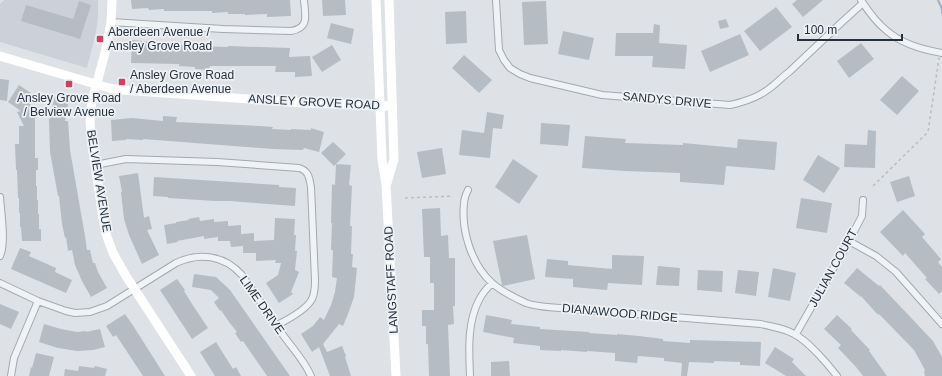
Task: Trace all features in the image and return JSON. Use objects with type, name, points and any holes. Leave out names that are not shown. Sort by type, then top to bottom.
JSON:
[{"type":"street","name":"BELVIEW AVENUE","points":[[112,0],[111,22],[105,53],[92,101],[90,122],[92,145],[106,234],[120,267],[191,376]]},
{"type":"street","points":[[111,22],[223,29],[291,31],[299,30],[304,24],[304,0]]},
{"type":"street","name":"LANGSTAFF ROAD","points":[[376,0],[382,160],[386,184],[396,376]]},
{"type":"street","name":"LANGSTAFF ROAD","points":[[386,184],[394,159],[389,0]]},
{"type":"street","name":"SANDYS DRIVE","points":[[496,0],[499,50],[510,68],[520,74],[530,78],[602,95],[730,105],[740,103],[761,94],[770,88],[842,22],[862,1]]},
{"type":"street","points":[[862,1],[887,32],[904,42],[928,50],[941,52]]},
{"type":"street","name":"ANSLEY GROVE ROAD","points":[[0,56],[109,88],[122,90],[304,103],[392,106]]},
{"type":"street","points":[[95,165],[126,159],[217,162],[299,168],[304,170],[307,173],[311,187],[315,280],[314,291],[312,300],[306,306],[277,326]]},
{"type":"street","name":"DIANAWOOD RIDGE","points":[[468,190],[464,204],[464,226],[467,240],[473,255],[482,270],[492,283],[506,293],[527,303],[544,306],[597,312],[761,324],[779,328],[796,334],[819,355],[837,376]]},
{"type":"street","points":[[0,197],[3,242],[2,253],[0,256]]},
{"type":"street","name":"JULIAN COURT","points":[[796,334],[862,216],[863,200]]},
{"type":"street","points":[[849,241],[876,256],[890,267],[942,324]]},
{"type":"street","name":"LIME DRIVE","points":[[0,283],[38,301],[66,311],[74,313],[90,312],[107,306],[176,263],[198,256],[211,257],[220,260],[237,270],[242,275],[300,357],[311,376]]},
{"type":"street","points":[[470,376],[469,338],[471,326],[479,300],[492,283]]},
{"type":"street","points":[[11,376],[14,358],[38,301]]},
{"type":"path","points":[[873,186],[928,132],[941,52]]},
{"type":"path","points":[[405,198],[453,196]]},
{"type":"shaded area","points":[[4,0],[98,0],[96,32],[87,68],[0,42],[0,4]]},
{"type":"building","points":[[131,0],[290,0],[291,16],[267,17],[267,14],[245,15],[228,14],[228,12],[212,13],[212,11],[164,11],[164,9],[149,10],[148,8],[132,9]]},
{"type":"building","points":[[322,0],[345,0],[346,15],[323,16]]},
{"type":"building","points":[[797,0],[823,0],[803,17],[792,4]]},
{"type":"building","points":[[79,1],[91,5],[80,39],[21,21],[26,5],[73,19]]},
{"type":"building","points":[[546,1],[548,44],[524,45],[522,2]]},
{"type":"building","points":[[776,7],[792,27],[760,51],[744,31]]},
{"type":"building","points":[[466,11],[467,43],[446,44],[445,12]]},
{"type":"building","points":[[726,19],[729,27],[720,29],[718,21]]},
{"type":"building","points":[[331,23],[354,29],[351,44],[327,38]]},
{"type":"building","points":[[654,24],[660,25],[659,43],[687,45],[685,69],[652,67],[653,56],[615,56],[616,33],[653,33]]},
{"type":"building","points":[[563,31],[594,38],[589,60],[558,54]]},
{"type":"building","points":[[740,34],[749,55],[710,72],[701,51]]},
{"type":"building","points":[[132,40],[194,46],[290,48],[289,57],[310,56],[312,76],[295,77],[295,72],[275,72],[276,66],[210,66],[209,70],[179,66],[179,64],[131,63]]},
{"type":"building","points":[[861,43],[874,59],[849,78],[837,61]]},
{"type":"building","points":[[332,45],[341,60],[322,72],[312,57]]},
{"type":"building","points":[[464,55],[492,80],[479,93],[452,68]]},
{"type":"building","points":[[902,76],[919,91],[897,115],[880,100]]},
{"type":"building","points":[[0,79],[9,80],[7,101],[0,100]]},
{"type":"building","points":[[19,85],[31,93],[27,98],[37,117],[35,118],[35,158],[38,158],[36,186],[41,241],[22,241],[20,227],[15,144],[19,144],[19,126],[24,126],[17,112],[21,111],[8,102]]},
{"type":"building","points":[[55,96],[69,99],[65,121],[68,121],[70,150],[87,250],[90,250],[93,263],[95,263],[107,288],[91,297],[75,265],[72,250],[68,251],[62,224],[59,196],[50,152],[49,120]]},
{"type":"building","points":[[487,112],[504,115],[502,129],[493,128],[490,158],[459,155],[462,130],[484,133]]},
{"type":"building","points":[[163,116],[177,117],[176,122],[259,126],[273,127],[272,129],[291,130],[311,130],[311,128],[324,132],[319,152],[304,148],[303,150],[273,149],[143,139],[112,141],[111,120],[132,118],[163,121]]},
{"type":"building","points":[[541,123],[570,125],[568,146],[540,144]]},
{"type":"building","points":[[868,130],[876,131],[875,168],[844,167],[845,144],[867,145]]},
{"type":"building","points":[[585,136],[626,139],[625,143],[683,145],[683,143],[737,148],[738,139],[777,142],[775,170],[726,166],[724,185],[680,182],[680,173],[582,168]]},
{"type":"building","points":[[333,142],[346,154],[334,166],[321,153]]},
{"type":"building","points":[[442,148],[446,174],[422,178],[417,152]]},
{"type":"building","points":[[818,155],[840,168],[824,193],[803,180]]},
{"type":"building","points":[[513,159],[538,176],[519,204],[495,187]]},
{"type":"building","points":[[336,164],[351,165],[349,185],[352,186],[350,226],[352,226],[351,254],[353,254],[352,267],[357,268],[354,297],[343,326],[339,324],[323,344],[327,352],[342,346],[351,376],[330,376],[319,347],[312,352],[301,334],[313,326],[320,317],[324,320],[335,292],[337,278],[332,277],[333,250],[331,250],[331,223],[332,184],[335,185]]},
{"type":"building","points":[[138,173],[144,218],[149,216],[152,229],[147,230],[159,255],[142,264],[129,235],[124,219],[119,176]]},
{"type":"building","points":[[909,176],[915,196],[897,202],[890,182]]},
{"type":"building","points":[[154,177],[279,185],[279,187],[296,188],[295,206],[153,196]]},
{"type":"building","points":[[801,198],[832,203],[827,233],[796,228]]},
{"type":"building","points":[[440,208],[441,236],[448,235],[449,258],[455,258],[455,306],[453,306],[454,324],[448,325],[450,376],[429,376],[428,344],[426,344],[426,326],[422,326],[422,310],[434,310],[434,283],[430,283],[430,257],[424,257],[422,209]]},
{"type":"building","points":[[903,210],[925,234],[922,237],[941,259],[938,262],[942,267],[942,291],[939,294],[925,279],[927,278],[905,253],[903,256],[880,232]]},
{"type":"building","points":[[199,217],[200,221],[214,219],[214,222],[228,221],[228,226],[241,225],[241,234],[254,233],[254,241],[274,240],[275,218],[295,219],[295,251],[297,251],[295,270],[299,272],[291,292],[293,294],[279,303],[266,283],[278,275],[281,263],[275,263],[276,260],[256,261],[256,253],[243,253],[243,246],[231,247],[230,241],[218,241],[218,237],[204,239],[204,236],[167,244],[164,225]]},
{"type":"building","points":[[527,235],[535,279],[503,286],[493,241]]},
{"type":"building","points":[[20,248],[31,252],[29,256],[56,268],[55,272],[72,280],[66,293],[11,269]]},
{"type":"building","points":[[612,255],[644,256],[642,285],[608,283],[607,290],[573,287],[573,279],[545,277],[547,259],[568,261],[568,265],[612,269]]},
{"type":"building","points":[[658,266],[680,268],[679,286],[656,285]]},
{"type":"building","points":[[773,268],[796,273],[790,301],[768,297]]},
{"type":"building","points":[[857,268],[879,286],[880,285],[933,341],[942,357],[942,376],[925,376],[925,370],[914,350],[861,296],[844,283]]},
{"type":"building","points":[[698,270],[723,271],[722,292],[697,290]]},
{"type":"building","points":[[738,270],[759,272],[756,296],[735,293]]},
{"type":"building","points":[[194,274],[216,277],[230,290],[290,376],[267,376],[243,341],[241,342],[235,333],[237,332],[214,302],[219,298],[211,290],[192,287]]},
{"type":"building","points":[[177,279],[208,328],[192,339],[160,290]]},
{"type":"building","points":[[0,304],[19,312],[11,329],[0,324]]},
{"type":"building","points":[[125,314],[165,376],[143,376],[116,335],[113,337],[106,326]]},
{"type":"building","points":[[486,315],[512,320],[511,324],[540,327],[540,329],[639,336],[663,339],[663,341],[690,343],[690,340],[761,342],[760,366],[740,365],[740,362],[689,362],[687,376],[681,376],[682,363],[664,361],[664,358],[638,356],[637,363],[615,361],[615,353],[540,350],[540,346],[513,343],[514,338],[483,332]]},
{"type":"building","points":[[837,315],[852,329],[851,330],[870,350],[869,351],[887,376],[863,376],[838,348],[841,345],[824,329]]},
{"type":"building","points":[[44,324],[77,332],[100,329],[105,347],[93,350],[77,351],[58,348],[39,342]]},
{"type":"building","points":[[216,342],[233,369],[236,367],[241,376],[215,376],[200,352]]},
{"type":"building","points":[[775,347],[794,359],[792,362],[806,376],[786,376],[765,363]]},
{"type":"building","points":[[36,353],[54,357],[49,376],[29,376]]},
{"type":"building","points":[[509,361],[510,376],[491,376],[491,362]]},
{"type":"building","points":[[79,366],[94,368],[95,366],[107,369],[105,376],[64,376],[65,369],[78,371]]},
{"type":"waterway","points":[[938,0],[942,13]]},
{"type":"place","name":"Aberdeen Avenue / Ansley Grove Road","points":[[100,39]]},
{"type":"place","name":"Ansley Grove Road / Aberdeen Avenue","points":[[122,82]]},
{"type":"place","name":"Ansley Grove Road / Belview Avenue","points":[[69,84]]}]
